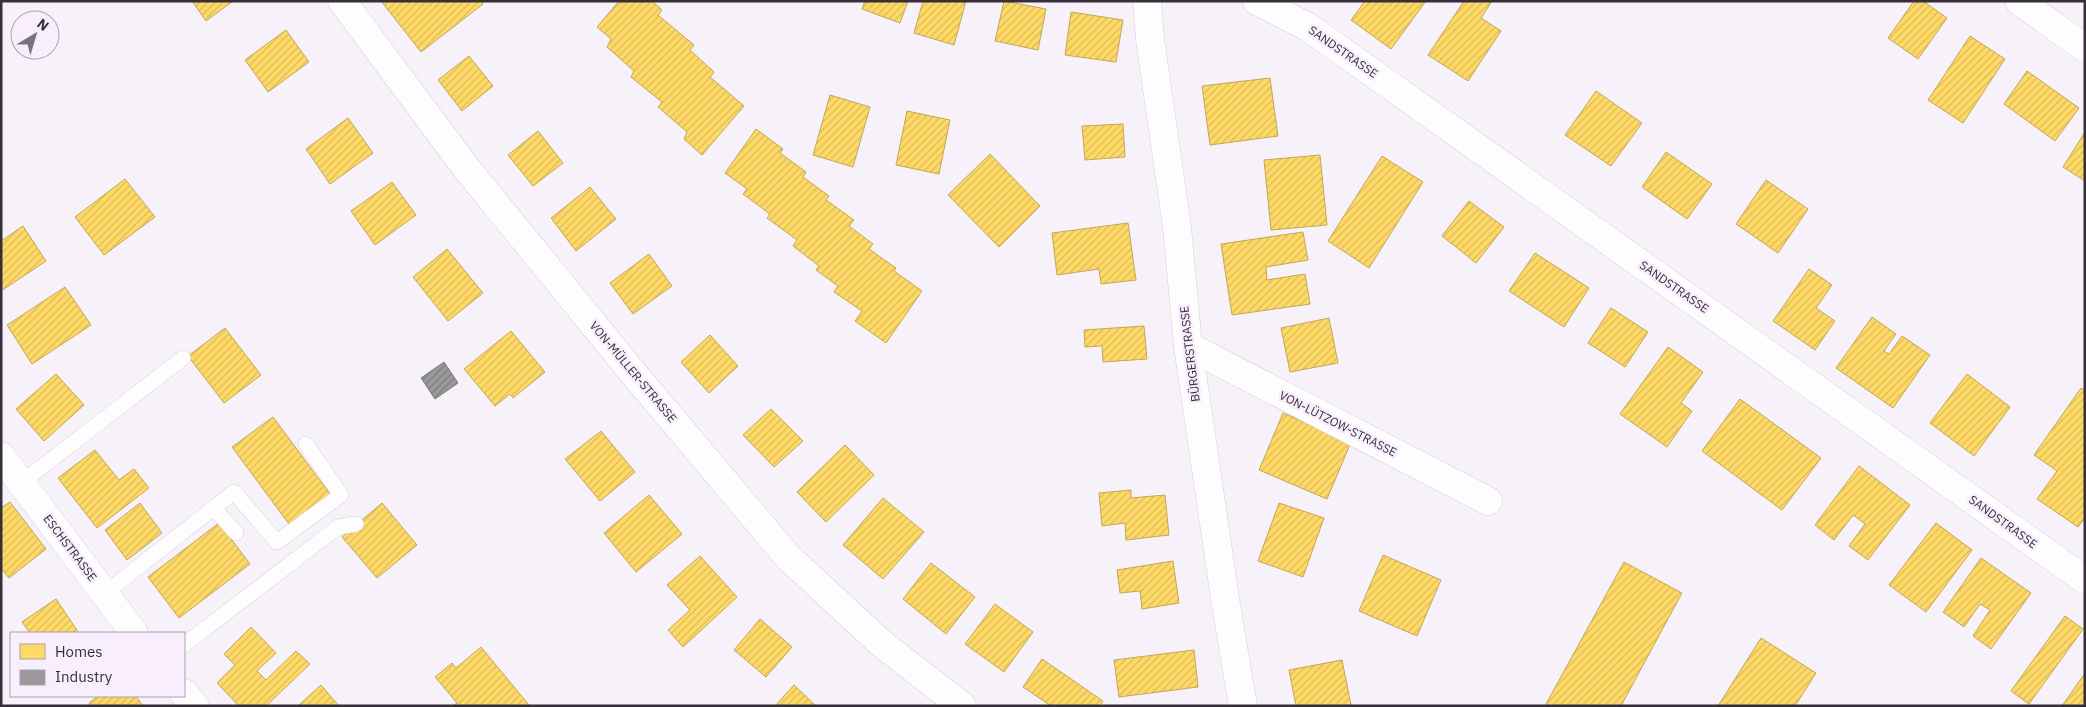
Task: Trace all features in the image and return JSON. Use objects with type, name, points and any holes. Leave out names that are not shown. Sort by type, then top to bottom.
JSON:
[{"type":"street","name":"VON-MÜLLER-STRASSE","points":[[342,1],[467,169],[634,374],[788,557],[882,644],[962,706]]},
{"type":"street","name":"BÜRGERSTRASSE","points":[[1147,1],[1150,39],[1177,227],[1188,346],[1224,595],[1243,706]]},
{"type":"street","name":"SANDSTRASSE","points":[[1257,1],[1308,27],[2085,580]]},
{"type":"street","points":[[2019,1],[2085,48]]},
{"type":"street","name":"VON-LÜTZOW-STRASSE","points":[[1188,346],[1488,501]]},
{"type":"street","name":"ESCHSTRASSE","points":[[7,467],[133,632]]},
{"type":"street","points":[[185,694],[195,706]]},
{"type":"lane","points":[[7,467],[182,358]]},
{"type":"lane","points":[[104,594],[234,492],[277,542],[341,495],[306,444]]},
{"type":"lane","points":[[214,508],[236,533]]},
{"type":"lane","points":[[185,644],[338,527],[356,524]]},
{"type":"building: Homes","points":[[192,1],[233,1],[206,21]]},
{"type":"building: Homes","points":[[381,1],[481,1],[483,4],[421,52]]},
{"type":"building: Homes","points":[[619,1],[652,1],[662,10],[658,15],[694,45],[690,50],[714,72],[710,77],[744,106],[702,155],[684,139],[687,132],[658,107],[662,102],[631,77],[634,71],[607,47],[611,39],[597,27]]},
{"type":"building: Homes","points":[[865,1],[908,1],[900,23],[862,9]]},
{"type":"building: Homes","points":[[923,1],[966,1],[954,45],[914,33]]},
{"type":"building: Homes","points":[[1004,1],[1046,9],[1038,50],[995,41]]},
{"type":"building: Homes","points":[[1365,1],[1426,1],[1391,49],[1351,20]]},
{"type":"building: Homes","points":[[1464,1],[1492,1],[1481,18],[1501,31],[1468,81],[1428,55]]},
{"type":"building: Homes","points":[[1914,1],[1923,1],[1947,18],[1918,59],[1888,38]]},
{"type":"building: Homes","points":[[1071,12],[1123,20],[1116,62],[1065,55]]},
{"type":"building: Homes","points":[[286,30],[309,62],[268,92],[245,60]]},
{"type":"building: Homes","points":[[1970,36],[2005,59],[1963,123],[1928,100]]},
{"type":"building: Homes","points":[[469,56],[493,86],[462,111],[438,80]]},
{"type":"building: Homes","points":[[2027,71],[2079,108],[2055,141],[2004,104]]},
{"type":"building: Homes","points":[[1270,78],[1278,136],[1210,145],[1202,86]]},
{"type":"building: Homes","points":[[1596,91],[1642,123],[1611,166],[1565,135]]},
{"type":"building: Homes","points":[[830,95],[870,107],[853,167],[813,155]]},
{"type":"building: Homes","points":[[907,111],[950,120],[939,174],[896,165]]},
{"type":"building: Homes","points":[[348,118],[373,153],[330,184],[306,149]]},
{"type":"building: Homes","points":[[1123,124],[1125,157],[1085,160],[1082,126]]},
{"type":"building: Homes","points":[[756,129],[783,149],[780,153],[806,172],[803,177],[829,196],[826,200],[854,220],[849,226],[873,244],[869,249],[896,268],[894,271],[922,291],[886,343],[855,321],[862,311],[834,292],[838,286],[816,270],[819,266],[793,246],[797,240],[767,218],[770,214],[743,194],[747,189],[725,173]]},
{"type":"building: Homes","points":[[538,131],[563,163],[533,186],[508,155]]},
{"type":"building: Homes","points":[[2085,132],[2085,181],[2063,167]]},
{"type":"building: Homes","points":[[1666,152],[1712,184],[1687,219],[1642,187]]},
{"type":"building: Homes","points":[[990,154],[1040,206],[999,247],[948,195]]},
{"type":"building: Homes","points":[[1320,155],[1327,225],[1271,230],[1264,160]]},
{"type":"building: Homes","points":[[1382,156],[1423,182],[1369,268],[1328,241]]},
{"type":"building: Homes","points":[[125,179],[155,217],[104,255],[75,217]]},
{"type":"building: Homes","points":[[1766,180],[1808,209],[1778,253],[1736,224]]},
{"type":"building: Homes","points":[[392,182],[416,215],[375,245],[351,211]]},
{"type":"building: Homes","points":[[590,187],[616,219],[576,251],[551,218]]},
{"type":"building: Homes","points":[[1469,201],[1504,227],[1476,263],[1442,236]]},
{"type":"building: Homes","points":[[1128,223],[1136,280],[1101,284],[1099,269],[1057,275],[1052,233]]},
{"type":"building: Homes","points":[[23,226],[46,261],[1,291],[1,241]]},
{"type":"building: Homes","points":[[1303,232],[1308,260],[1266,267],[1267,280],[1305,274],[1310,304],[1232,315],[1221,244]]},
{"type":"building: Homes","points":[[447,249],[483,293],[448,321],[413,277]]},
{"type":"building: Homes","points":[[1535,253],[1589,288],[1564,327],[1509,291]]},
{"type":"building: Homes","points":[[649,254],[672,286],[633,314],[610,283]]},
{"type":"building: Homes","points":[[1809,269],[1832,285],[1816,308],[1835,321],[1815,350],[1773,321]]},
{"type":"building: Homes","points":[[65,287],[91,325],[32,364],[7,325]]},
{"type":"building: Homes","points":[[1611,308],[1648,332],[1625,367],[1588,343]]},
{"type":"building: Homes","points":[[1872,317],[1896,334],[1884,351],[1889,354],[1902,336],[1930,355],[1893,408],[1836,368]]},
{"type":"building: Homes","points":[[1329,318],[1338,363],[1290,372],[1281,328]]},
{"type":"building: Homes","points":[[1144,326],[1147,359],[1103,362],[1102,346],[1085,347],[1084,330]]},
{"type":"building: Homes","points":[[225,328],[261,375],[224,403],[188,356]]},
{"type":"building: Homes","points":[[511,331],[545,372],[513,398],[510,394],[495,406],[464,369]]},
{"type":"building: Homes","points":[[710,335],[738,366],[709,393],[681,362]]},
{"type":"building: Homes","points":[[1668,347],[1703,372],[1681,403],[1692,411],[1667,447],[1620,414]]},
{"type":"building: Homes","points":[[56,374],[84,405],[44,441],[16,409]]},
{"type":"building: Homes","points":[[1967,374],[2010,407],[1974,456],[1930,423]]},
{"type":"building: Homes","points":[[2081,388],[2085,391],[2085,518],[2078,527],[2037,499],[2057,471],[2034,455]]},
{"type":"building: Homes","points":[[1740,399],[1821,458],[1782,510],[1702,451]]},
{"type":"building: Homes","points":[[771,409],[803,441],[774,467],[743,435]]},
{"type":"building: Homes","points":[[1283,413],[1351,442],[1327,499],[1259,470]]},
{"type":"building: Homes","points":[[273,417],[330,494],[289,524],[232,447]]},
{"type":"building: Homes","points":[[601,431],[635,472],[600,501],[565,459]]},
{"type":"building: Homes","points":[[845,445],[874,475],[826,522],[797,492]]},
{"type":"building: Homes","points":[[95,450],[119,480],[134,469],[149,488],[97,528],[58,478]]},
{"type":"building: Homes","points":[[1859,466],[1910,505],[1868,560],[1849,546],[1865,524],[1853,515],[1834,540],[1815,525]]},
{"type":"building: Homes","points":[[1131,490],[1131,498],[1165,495],[1169,535],[1126,540],[1125,523],[1102,526],[1099,493]]},
{"type":"building: Homes","points":[[649,495],[682,534],[636,572],[604,533]]},
{"type":"building: Homes","points":[[883,498],[924,532],[883,579],[843,545]]},
{"type":"building: Homes","points":[[10,502],[46,549],[9,578],[1,568],[1,508]]},
{"type":"building: Homes","points":[[140,503],[162,533],[127,560],[105,530]]},
{"type":"building: Homes","points":[[382,503],[417,545],[377,578],[342,537]]},
{"type":"building: Homes","points":[[1279,503],[1324,518],[1303,577],[1258,561]]},
{"type":"building: Homes","points":[[219,523],[250,564],[179,618],[148,577]]},
{"type":"building: Homes","points":[[1936,523],[1972,550],[1926,612],[1889,585]]},
{"type":"building: Homes","points":[[1383,555],[1441,580],[1417,636],[1359,611]]},
{"type":"building: Homes","points":[[700,556],[737,597],[683,647],[668,630],[690,610],[667,585]]},
{"type":"building: Homes","points":[[1981,558],[2031,593],[1991,649],[1973,636],[1990,610],[1980,604],[1964,627],[1943,612]]},
{"type":"building: Homes","points":[[1173,561],[1179,603],[1142,609],[1140,591],[1120,593],[1117,570]]},
{"type":"building: Homes","points":[[1624,562],[1682,593],[1621,706],[1549,706],[1546,704]]},
{"type":"building: Homes","points":[[931,563],[975,597],[946,634],[903,599]]},
{"type":"building: Homes","points":[[56,599],[78,632],[29,632],[22,622]]},
{"type":"building: Homes","points":[[995,604],[1033,632],[1004,672],[965,644]]},
{"type":"building: Homes","points":[[2065,616],[2083,629],[2029,704],[2011,691]]},
{"type":"building: Homes","points":[[760,619],[792,647],[766,677],[734,650]]},
{"type":"building: Homes","points":[[251,627],[276,653],[257,671],[266,680],[296,651],[310,664],[266,706],[239,706],[217,683],[235,665],[224,654]]},
{"type":"building: Homes","points":[[1761,638],[1816,673],[1795,706],[1718,706]]},
{"type":"building: Homes","points":[[481,647],[528,706],[453,706],[457,703],[435,677],[452,663],[456,668]]},
{"type":"building: Homes","points":[[1194,650],[1198,687],[1119,697],[1114,660]]},
{"type":"building: Homes","points":[[1042,659],[1103,701],[1099,706],[1051,706],[1023,687]]},
{"type":"building: Homes","points":[[1342,660],[1351,705],[1296,706],[1289,670]]},
{"type":"building: Homes","points":[[2085,673],[2085,706],[2062,706]]},
{"type":"building: Homes","points":[[321,685],[339,706],[298,706]]},
{"type":"building: Homes","points":[[794,685],[816,706],[775,706]]},
{"type":"building: Homes","points":[[97,697],[137,697],[143,706],[91,706],[89,703]]},
{"type":"building: Industry","points":[[444,362],[458,383],[435,399],[421,378]]}]
